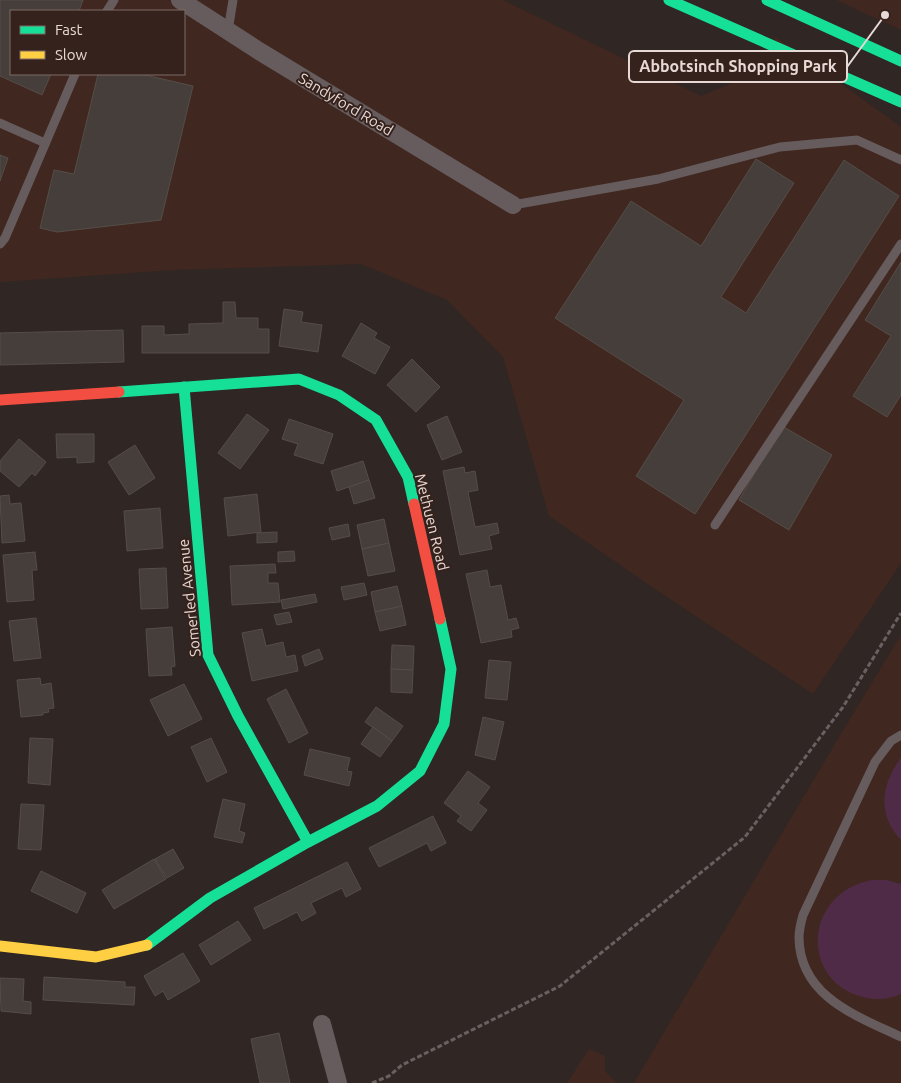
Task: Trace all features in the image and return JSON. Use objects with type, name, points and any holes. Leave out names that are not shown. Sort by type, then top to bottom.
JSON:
[{"type":"main road","points":[[669,0],[901,102]]},
{"type":"main road","points":[[767,0],[901,61]]},
{"type":"main road","points":[[780,0],[851,38]]},
{"type":"main road","name":"Methuen Road","points":[[0,400],[298,379],[339,395],[376,420],[408,477],[451,670],[444,724],[420,771],[377,806],[308,842],[210,898],[147,945],[96,957],[0,946]]},
{"type":"main road","name":"Somerled Avenue","points":[[184,387],[208,655],[238,716],[308,842]]},
{"type":"street","name":"Sandyford Road","points":[[180,0],[513,205]]},
{"type":"street","points":[[322,1024],[338,1083]]},
{"type":"lane","points":[[228,31],[233,0]]},
{"type":"lane","points":[[0,244],[5,238],[75,75]]},
{"type":"lane","points":[[0,123],[45,144]]},
{"type":"lane","points":[[513,205],[658,179],[780,147],[857,140],[901,160]]},
{"type":"lane","points":[[714,525],[901,244]]},
{"type":"lane","points":[[901,735],[891,741],[875,762],[803,915],[799,937],[801,957],[808,976],[832,1002],[901,1037]]},
{"type":"path","points":[[372,1083],[389,1076],[402,1065],[560,986],[744,837],[843,707],[901,613]]},
{"type":"shaded area","points":[[0,0],[503,0],[701,96],[759,72],[776,37],[901,127],[901,563],[813,694],[549,516],[503,357],[447,300],[361,264],[174,270],[0,282]]},
{"type":"shaded area","points":[[836,0],[901,0],[901,30]]},
{"type":"shaded area","points":[[901,635],[901,1083],[634,1083],[845,727]]},
{"type":"shaded area","points":[[901,758],[901,840],[888,820],[884,799],[889,778]]},
{"type":"shaded area","points":[[872,880],[886,880],[901,884],[901,994],[884,999],[867,998],[845,990],[830,976],[820,959],[818,939],[822,920],[832,903],[849,889]]},
{"type":"shaded area","points":[[589,1049],[605,1056],[605,1071],[617,1083],[567,1083]]},
{"type":"building","points":[[0,0],[83,0],[79,10],[10,10],[10,75],[51,75],[42,95],[0,76]]},
{"type":"building","points":[[98,75],[145,75],[193,86],[161,220],[57,232],[40,228],[54,170],[74,174]]},
{"type":"building","points":[[0,155],[8,158],[0,181]]},
{"type":"building","points":[[756,159],[794,183],[721,297],[746,313],[844,160],[899,196],[695,514],[636,476],[684,400],[555,318],[631,201],[701,246]]},
{"type":"building","points":[[901,262],[901,395],[887,417],[853,396],[891,336],[865,320]]},
{"type":"building","points":[[223,302],[235,302],[236,318],[258,318],[258,329],[269,329],[269,353],[142,353],[142,326],[164,326],[164,335],[189,334],[189,324],[223,323]]},
{"type":"building","points":[[284,309],[303,312],[301,322],[322,325],[318,352],[279,346]]},
{"type":"building","points":[[361,323],[377,333],[374,338],[390,347],[375,374],[342,356]]},
{"type":"building","points":[[123,330],[124,362],[0,365],[0,333]]},
{"type":"building","points":[[412,359],[440,387],[416,412],[387,385]]},
{"type":"building","points":[[247,414],[269,430],[240,469],[218,453]]},
{"type":"building","points":[[447,416],[462,452],[442,460],[427,425]]},
{"type":"building","points":[[289,419],[333,434],[323,464],[294,455],[298,444],[282,439]]},
{"type":"building","points":[[782,426],[832,455],[789,530],[739,500]]},
{"type":"building","points":[[56,434],[94,434],[94,462],[77,463],[77,457],[57,458]]},
{"type":"building","points":[[19,439],[46,462],[35,476],[32,473],[19,487],[0,471],[0,461]]},
{"type":"building","points":[[135,445],[155,478],[129,495],[108,462]]},
{"type":"building","points":[[363,461],[369,480],[337,491],[331,471]]},
{"type":"building","points":[[464,467],[465,473],[475,471],[478,490],[468,492],[475,527],[497,523],[499,533],[489,536],[492,549],[460,555],[443,471]]},
{"type":"building","points":[[369,480],[375,498],[354,504],[349,487]]},
{"type":"building","points":[[257,494],[261,532],[228,536],[224,498]]},
{"type":"building","points":[[9,495],[10,504],[21,503],[25,541],[2,543],[0,496]]},
{"type":"building","points":[[160,508],[163,548],[127,551],[124,511]]},
{"type":"building","points":[[384,519],[389,543],[362,549],[357,525]]},
{"type":"building","points":[[348,524],[350,536],[332,540],[329,528]]},
{"type":"building","points":[[277,532],[277,542],[257,543],[257,533]]},
{"type":"building","points":[[389,543],[395,571],[368,576],[362,549]]},
{"type":"building","points":[[294,551],[295,561],[278,562],[278,552]]},
{"type":"building","points":[[35,552],[37,570],[32,570],[34,600],[7,602],[3,555]]},
{"type":"building","points":[[275,564],[276,573],[268,573],[268,583],[278,583],[280,602],[232,605],[230,566]]},
{"type":"building","points":[[166,568],[168,608],[141,609],[139,569]]},
{"type":"building","points":[[487,570],[490,587],[501,585],[508,620],[516,618],[519,628],[511,630],[512,637],[481,643],[466,574]]},
{"type":"building","points":[[364,583],[367,595],[344,600],[341,587]]},
{"type":"building","points":[[397,586],[402,606],[375,612],[371,592]]},
{"type":"building","points":[[315,594],[317,602],[283,609],[281,600]]},
{"type":"building","points":[[402,606],[406,625],[380,631],[375,612]]},
{"type":"building","points":[[289,612],[292,622],[277,625],[274,615]]},
{"type":"building","points":[[36,618],[41,658],[14,661],[9,621]]},
{"type":"building","points":[[172,627],[175,666],[171,667],[172,675],[149,676],[146,629]]},
{"type":"building","points":[[262,629],[266,646],[283,642],[286,657],[295,655],[298,671],[252,681],[242,633]]},
{"type":"building","points":[[392,645],[414,646],[413,670],[391,669]]},
{"type":"building","points":[[319,649],[323,659],[305,666],[302,656]]},
{"type":"building","points":[[489,660],[511,662],[507,700],[485,698]]},
{"type":"building","points":[[391,669],[413,670],[412,693],[391,692]]},
{"type":"building","points":[[40,678],[41,685],[51,683],[54,708],[48,709],[49,712],[43,713],[43,715],[21,717],[17,680]]},
{"type":"building","points":[[184,684],[202,719],[168,736],[150,700]]},
{"type":"building","points":[[286,689],[308,733],[289,743],[267,699]]},
{"type":"building","points":[[376,707],[403,726],[392,741],[365,722]]},
{"type":"building","points":[[483,717],[504,722],[495,760],[475,755]]},
{"type":"building","points":[[373,727],[392,741],[380,757],[361,744]]},
{"type":"building","points":[[30,738],[53,739],[50,785],[28,783]]},
{"type":"building","points":[[211,738],[227,772],[207,782],[191,747]]},
{"type":"building","points":[[310,749],[350,758],[347,771],[352,772],[349,786],[304,775]]},
{"type":"building","points":[[468,771],[490,787],[478,803],[487,810],[471,831],[457,821],[461,816],[444,803]]},
{"type":"building","points":[[223,799],[245,804],[239,831],[245,833],[242,843],[214,837]]},
{"type":"building","points":[[21,804],[44,805],[41,850],[18,849]]},
{"type":"building","points":[[433,816],[446,843],[431,851],[427,843],[379,867],[369,848]]},
{"type":"building","points":[[173,849],[184,868],[167,878],[155,859]]},
{"type":"building","points":[[154,859],[166,879],[114,909],[102,890]]},
{"type":"building","points":[[347,862],[361,889],[346,897],[342,888],[311,903],[316,913],[302,921],[297,912],[264,929],[254,908]]},
{"type":"building","points":[[41,871],[86,893],[77,913],[31,891]]},
{"type":"building","points":[[238,921],[251,940],[211,965],[199,945]]},
{"type":"building","points":[[183,953],[200,981],[168,1000],[163,991],[155,996],[144,976]]},
{"type":"building","points":[[44,977],[125,982],[125,987],[135,987],[134,1005],[43,1000]]},
{"type":"building","points":[[0,978],[24,979],[23,1001],[31,1002],[31,1014],[1,1011]]},
{"type":"building","points":[[279,1033],[290,1083],[260,1083],[251,1039]]},
{"type":"traffic: fast","points":[[669,0],[901,102]]},
{"type":"traffic: fast","points":[[767,0],[901,61]]},
{"type":"traffic: fast","points":[[119,392],[299,379],[339,395],[376,420],[408,477],[414,504]]},
{"type":"traffic: fast","points":[[184,387],[208,655],[238,716],[308,842]]},
{"type":"traffic: fast","points":[[147,945],[210,898],[308,842],[377,806],[420,771],[444,724],[451,669],[440,619]]},
{"type":"traffic: slow","points":[[0,946],[96,957],[147,945]]},
{"type":"traffic: jam","points":[[0,400],[119,392]]},
{"type":"traffic: jam","points":[[414,504],[440,619]]},
{"type":"place","name":"Abbotsinch Shopping Park","points":[[885,15]]}]
